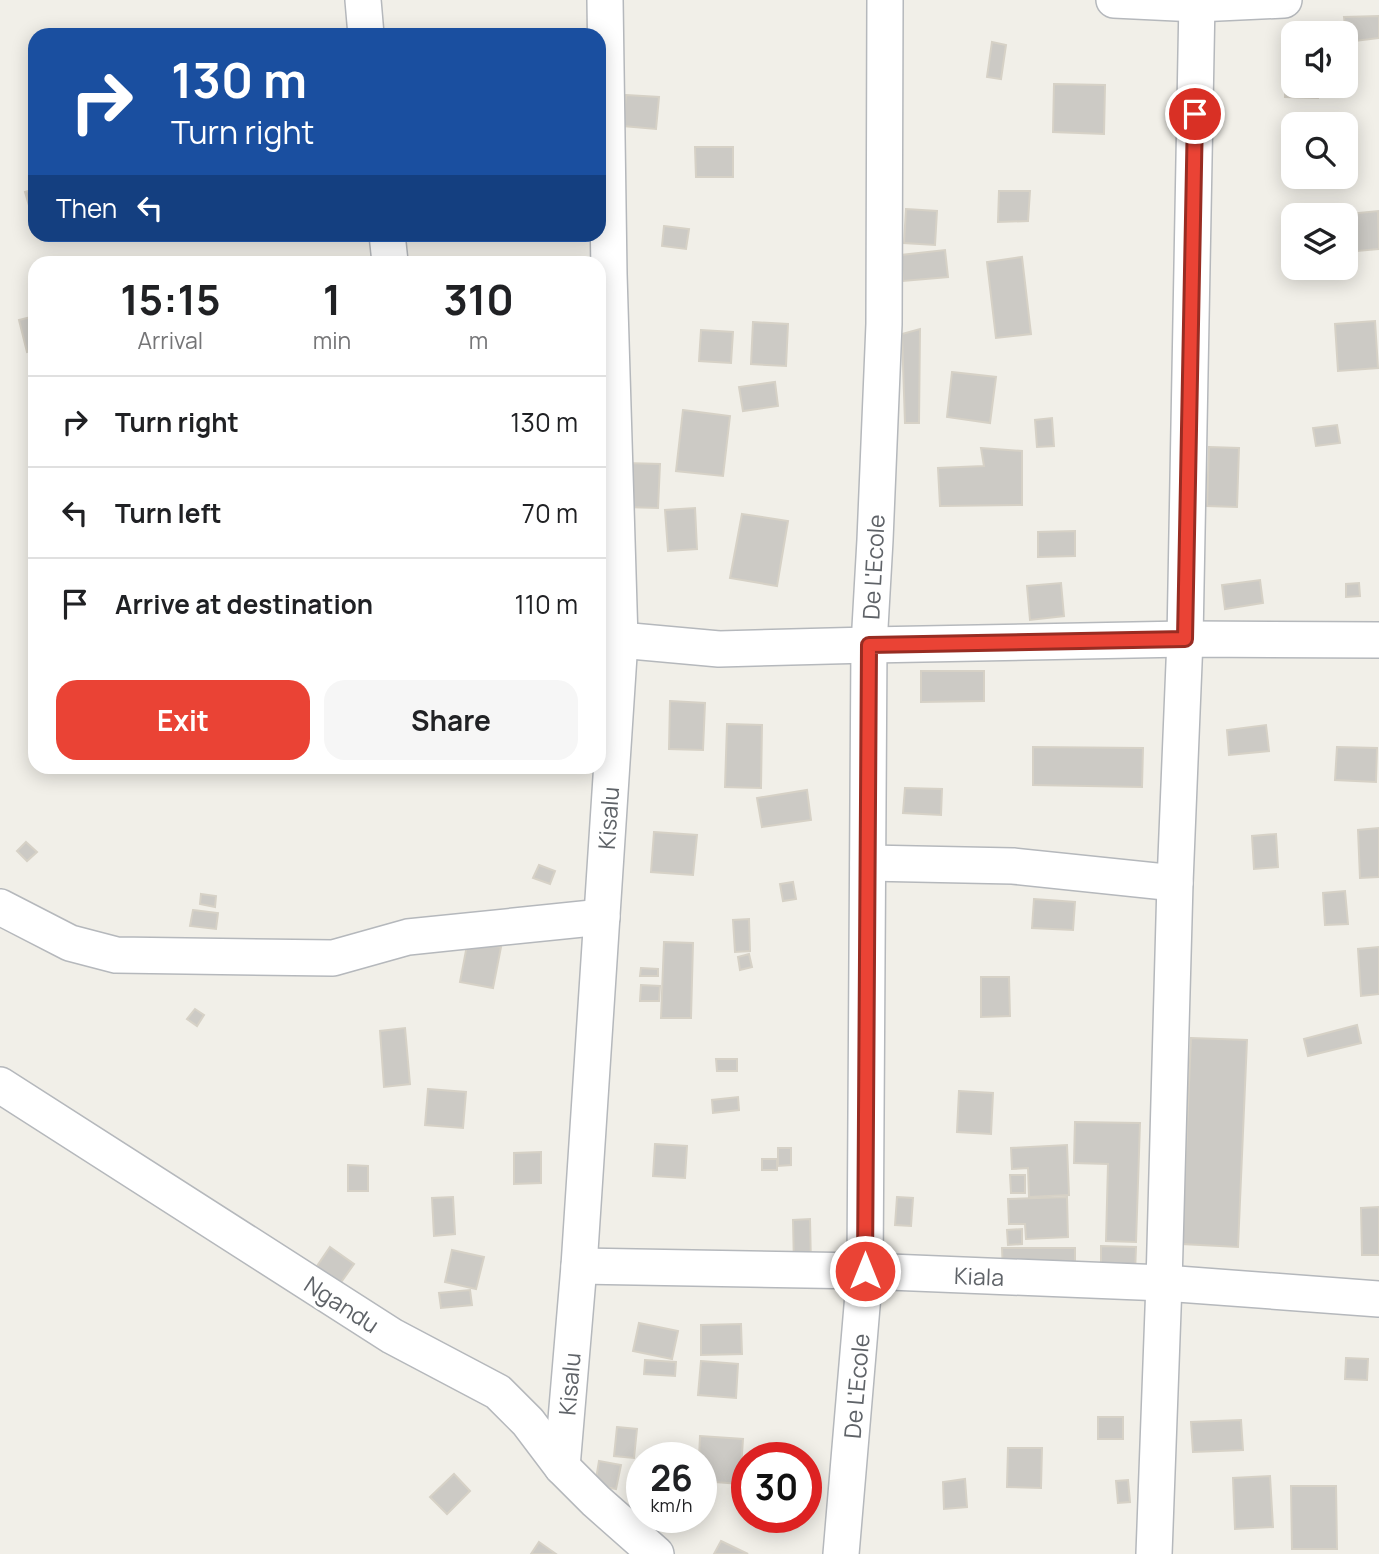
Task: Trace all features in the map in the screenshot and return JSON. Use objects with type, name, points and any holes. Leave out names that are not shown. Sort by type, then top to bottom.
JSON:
[{"type":"street","points":[[363,0],[365,28]]},
{"type":"street","name":"Kisalu","points":[[605,0],[605,28]]},
{"type":"street","name":"De L'Ecole","points":[[841,1554],[865,1271],[869,645],[884,324],[885,0]]},
{"type":"street","points":[[1114,0],[1284,0]]},
{"type":"street","points":[[1153,1554],[1185,639],[1197,2]]},
{"type":"street","name":"Kisalu","points":[[606,68],[609,274],[609,639],[606,758]]},
{"type":"street","points":[[609,639],[719,649],[1185,639],[1379,640]]},
{"type":"street","name":"Kisalu","points":[[562,1467],[579,1266],[602,917],[606,774]]},
{"type":"street","points":[[868,863],[1013,866],[1175,883]]},
{"type":"street","points":[[0,907],[70,943],[116,955],[157,956],[333,958],[408,937],[602,917]]},
{"type":"street","name":"Ngandu","points":[[0,1085],[392,1336],[498,1392],[528,1422],[562,1467],[656,1554]]},
{"type":"street","name":"Kiala","points":[[579,1266],[865,1271],[1164,1283],[1379,1299]]},
{"type":"building","points":[[1379,16],[1379,38],[1358,41],[1358,21],[1344,21],[1344,17]]},
{"type":"building","points":[[992,42],[1006,45],[1001,79],[987,77]]},
{"type":"building","points":[[1054,84],[1105,85],[1104,134],[1053,132]]},
{"type":"building","points":[[626,95],[659,97],[656,129],[623,126]]},
{"type":"building","points":[[695,147],[733,147],[733,177],[696,177]]},
{"type":"building","points":[[999,191],[1030,191],[1028,221],[998,222]]},
{"type":"building","points":[[906,209],[937,211],[935,245],[904,243]]},
{"type":"building","points":[[1378,211],[1379,249],[1358,251],[1358,213]]},
{"type":"building","points":[[664,226],[689,229],[686,249],[662,246]]},
{"type":"building","points":[[945,250],[948,277],[903,281],[901,255]]},
{"type":"building","points":[[1022,257],[1031,334],[996,338],[987,262]]},
{"type":"building","points":[[28,318],[28,352],[27,352],[19,320]]},
{"type":"building","points":[[1375,321],[1378,368],[1338,371],[1335,324]]},
{"type":"building","points":[[753,322],[788,324],[786,366],[751,364]]},
{"type":"building","points":[[920,329],[919,423],[905,423],[902,334]]},
{"type":"building","points":[[701,330],[733,332],[731,363],[699,361]]},
{"type":"building","points":[[952,372],[996,377],[990,423],[947,417]]},
{"type":"building","points":[[775,382],[778,406],[743,411],[739,387]]},
{"type":"building","points":[[683,410],[730,416],[723,476],[676,471]]},
{"type":"building","points":[[1052,418],[1054,446],[1037,447],[1035,420]]},
{"type":"building","points":[[1337,425],[1340,443],[1316,446],[1313,428]]},
{"type":"building","points":[[1209,447],[1239,448],[1237,507],[1207,506]]},
{"type":"building","points":[[981,448],[1022,451],[1022,505],[940,506],[938,468],[984,466]]},
{"type":"building","points":[[625,463],[660,464],[658,508],[624,507]]},
{"type":"building","points":[[695,508],[697,549],[668,551],[665,510]]},
{"type":"building","points":[[742,514],[788,521],[777,586],[730,578]]},
{"type":"building","points":[[1075,531],[1075,556],[1038,557],[1038,532]]},
{"type":"building","points":[[1260,580],[1263,603],[1225,609],[1222,585]]},
{"type":"building","points":[[1061,583],[1064,616],[1030,620],[1027,586]]},
{"type":"building","points":[[1359,583],[1360,596],[1346,597],[1346,584]]},
{"type":"building","points":[[921,671],[984,671],[984,701],[921,702]]},
{"type":"building","points":[[670,701],[705,703],[703,750],[669,749]]},
{"type":"building","points":[[727,724],[762,725],[761,788],[725,787]]},
{"type":"building","points":[[1266,725],[1269,751],[1229,755],[1227,730]]},
{"type":"building","points":[[1033,747],[1143,748],[1142,787],[1033,785]]},
{"type":"building","points":[[1337,747],[1377,748],[1376,782],[1335,780]]},
{"type":"building","points":[[905,788],[942,789],[941,815],[903,813]]},
{"type":"building","points":[[807,790],[811,820],[762,827],[757,798]]},
{"type":"building","points":[[1379,828],[1379,877],[1360,878],[1358,830]]},
{"type":"building","points":[[654,832],[697,835],[693,875],[651,872]]},
{"type":"building","points":[[1276,834],[1278,867],[1254,869],[1252,836]]},
{"type":"building","points":[[26,842],[37,852],[27,861],[17,851]]},
{"type":"building","points":[[539,865],[555,871],[550,884],[533,878]]},
{"type":"building","points":[[793,882],[796,899],[783,901],[780,884]]},
{"type":"building","points":[[1345,891],[1348,924],[1325,925],[1323,893]]},
{"type":"building","points":[[201,894],[216,896],[215,907],[200,904]]},
{"type":"building","points":[[1034,899],[1075,902],[1073,930],[1032,928]]},
{"type":"building","points":[[193,910],[218,913],[216,929],[190,926]]},
{"type":"building","points":[[749,919],[750,951],[735,952],[733,920]]},
{"type":"building","points":[[468,940],[501,947],[493,988],[460,982]]},
{"type":"building","points":[[664,942],[693,943],[691,1018],[661,1018]]},
{"type":"building","points":[[1379,947],[1379,994],[1361,996],[1358,949]]},
{"type":"building","points":[[749,954],[752,967],[740,970],[738,957]]},
{"type":"building","points":[[641,968],[658,969],[658,976],[640,976]]},
{"type":"building","points":[[981,977],[1009,977],[1010,1016],[981,1017]]},
{"type":"building","points":[[641,985],[660,986],[659,1001],[640,1001]]},
{"type":"building","points":[[195,1009],[204,1015],[197,1026],[187,1019]]},
{"type":"building","points":[[1357,1025],[1361,1043],[1308,1056],[1304,1039]]},
{"type":"building","points":[[405,1028],[410,1084],[384,1087],[380,1031]]},
{"type":"building","points":[[1191,1038],[1247,1040],[1238,1247],[1182,1244]]},
{"type":"building","points":[[716,1059],[737,1059],[737,1071],[717,1071]]},
{"type":"building","points":[[428,1089],[466,1092],[463,1128],[425,1125]]},
{"type":"building","points":[[959,1091],[993,1093],[991,1134],[957,1132]]},
{"type":"building","points":[[738,1097],[739,1110],[713,1113],[712,1100]]},
{"type":"building","points":[[1075,1122],[1140,1123],[1136,1242],[1106,1241],[1108,1164],[1074,1163]]},
{"type":"building","points":[[655,1144],[687,1146],[685,1178],[653,1176]]},
{"type":"building","points":[[1067,1145],[1069,1195],[1029,1197],[1028,1168],[1012,1169],[1011,1148]]},
{"type":"building","points":[[778,1148],[791,1148],[791,1165],[778,1166]]},
{"type":"building","points":[[541,1152],[541,1183],[514,1184],[514,1153]]},
{"type":"building","points":[[762,1159],[777,1159],[777,1170],[762,1170]]},
{"type":"building","points":[[348,1165],[368,1166],[368,1191],[348,1191]]},
{"type":"building","points":[[1010,1175],[1025,1175],[1025,1193],[1011,1193]]},
{"type":"building","points":[[453,1197],[455,1234],[434,1236],[432,1198]]},
{"type":"building","points":[[897,1197],[913,1198],[911,1226],[895,1225]]},
{"type":"building","points":[[1067,1197],[1068,1237],[1026,1239],[1025,1224],[1009,1224],[1008,1199]]},
{"type":"building","points":[[1379,1207],[1379,1255],[1362,1255],[1361,1208]]},
{"type":"building","points":[[810,1219],[811,1266],[794,1266],[793,1220]]},
{"type":"building","points":[[1022,1229],[1022,1244],[1008,1245],[1007,1230]]},
{"type":"building","points":[[1101,1246],[1136,1247],[1135,1273],[1101,1273]]},
{"type":"building","points":[[330,1247],[354,1264],[337,1288],[313,1272]]},
{"type":"building","points":[[1002,1248],[1075,1248],[1075,1272],[1003,1272]]},
{"type":"building","points":[[452,1250],[484,1257],[476,1289],[445,1282]]},
{"type":"building","points":[[470,1290],[472,1305],[441,1308],[439,1293]]},
{"type":"building","points":[[639,1323],[678,1331],[672,1359],[633,1351]]},
{"type":"building","points":[[741,1324],[742,1354],[701,1355],[701,1325]]},
{"type":"building","points":[[1346,1358],[1368,1359],[1367,1380],[1345,1379]]},
{"type":"building","points":[[645,1360],[676,1362],[675,1376],[644,1374]]},
{"type":"building","points":[[701,1361],[738,1364],[736,1398],[698,1395]]},
{"type":"building","points":[[1098,1417],[1123,1417],[1123,1439],[1098,1439]]},
{"type":"building","points":[[1241,1420],[1243,1450],[1193,1452],[1191,1422]]},
{"type":"building","points":[[617,1427],[637,1429],[636,1442],[626,1442],[626,1457],[614,1456]]},
{"type":"building","points":[[700,1436],[743,1439],[743,1442],[731,1442],[731,1483],[717,1482],[717,1442],[700,1442]]},
{"type":"building","points":[[1008,1448],[1042,1448],[1041,1488],[1007,1487]]},
{"type":"building","points":[[599,1461],[621,1465],[616,1489],[595,1485]]},
{"type":"building","points":[[454,1474],[470,1491],[447,1514],[430,1497]]},
{"type":"building","points":[[1270,1476],[1273,1527],[1235,1529],[1233,1478]]},
{"type":"building","points":[[965,1479],[967,1507],[944,1509],[943,1482]]},
{"type":"building","points":[[1128,1480],[1130,1502],[1118,1503],[1116,1481]]},
{"type":"building","points":[[1291,1486],[1336,1486],[1337,1549],[1292,1549]]},
{"type":"building","points":[[721,1541],[748,1554],[714,1554]]},
{"type":"building","points":[[539,1542],[556,1554],[531,1554]]},
{"type":"route","points":[[865,1271],[869,645],[1185,639],[1195,114]]}]
